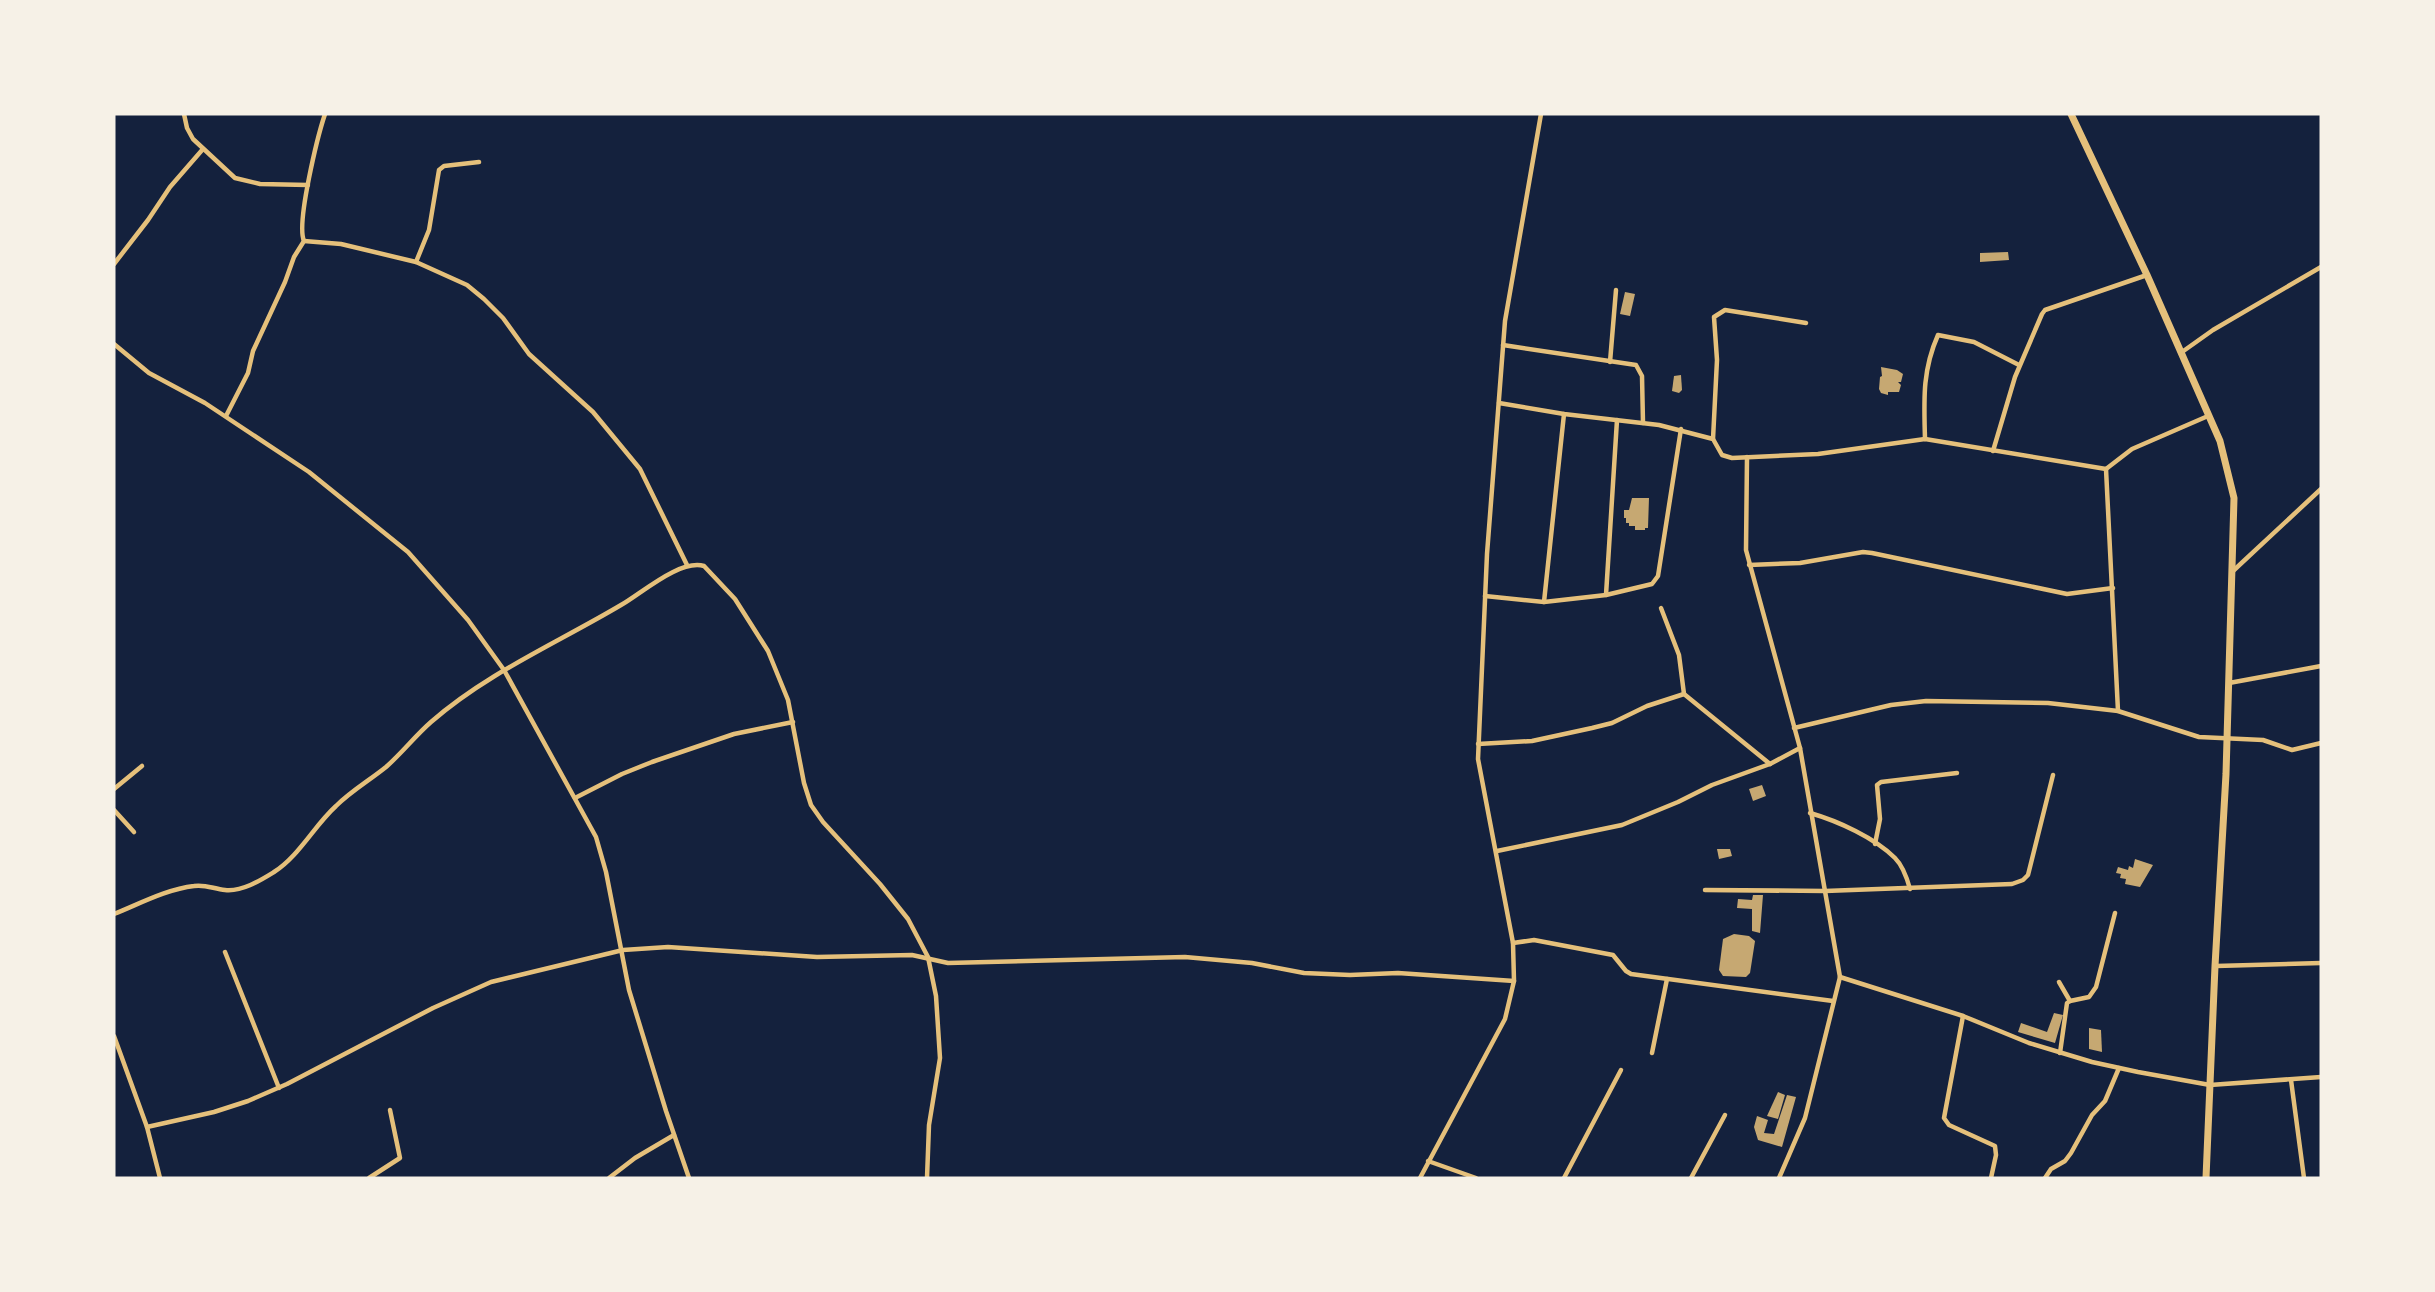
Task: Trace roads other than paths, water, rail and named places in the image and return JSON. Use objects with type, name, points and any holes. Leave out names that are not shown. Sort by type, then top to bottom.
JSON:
[{"type":"main road","points":[[2071,114],[2147,275],[2220,441],[2234,498],[2226,774],[2206,1178]]},
{"type":"street","points":[[184,114],[189,134],[235,178],[260,184],[308,185]]},
{"type":"street","points":[[226,416],[248,373],[253,351],[294,257],[304,241],[302,233],[308,185],[318,132],[325,114]]},
{"type":"street","points":[[1420,1178],[1505,1019],[1514,981],[1513,943],[1478,759],[1478,744],[1485,596],[1505,321],[1541,114]]},
{"type":"street","points":[[114,264],[170,187],[203,149]]},
{"type":"street","points":[[416,262],[429,230],[439,170],[444,166],[480,162]]},
{"type":"street","points":[[304,241],[341,244],[416,262],[467,285],[484,299],[503,318],[529,354],[593,412],[640,469],[687,565]]},
{"type":"street","points":[[2181,353],[2213,330],[2321,267]]},
{"type":"street","points":[[1993,451],[2019,365],[2045,310],[2147,275]]},
{"type":"street","points":[[1610,362],[1616,290]]},
{"type":"street","points":[[1806,323],[1725,310],[1714,317],[1717,360],[1713,439],[1722,455],[1732,458],[1818,454],[1925,439],[2106,469],[2132,449],[2209,416]]},
{"type":"street","points":[[1925,439],[1923,389],[1928,363],[1938,335],[1974,342],[2019,365]]},
{"type":"street","points":[[114,344],[149,373],[226,416],[309,472],[408,552],[468,620],[505,670],[596,836],[623,950],[629,990],[689,1178]]},
{"type":"street","points":[[1503,345],[1636,365],[1640,370],[1643,423]]},
{"type":"street","points":[[1499,403],[1681,429],[1713,439]]},
{"type":"street","points":[[1544,602],[1564,414]]},
{"type":"street","points":[[1606,594],[1618,420]]},
{"type":"street","points":[[1485,596],[1544,602],[1606,594],[1652,584],[1658,576],[1681,429]]},
{"type":"street","points":[[1747,457],[1746,550],[1800,748],[1840,977],[1805,1118],[1779,1178]]},
{"type":"street","points":[[2106,469],[2118,711]]},
{"type":"street","points":[[2233,572],[2321,489]]},
{"type":"street","points":[[1749,565],[1800,563],[1863,552],[2067,594],[2113,588]]},
{"type":"street","points":[[114,914],[193,886],[225,890],[248,886],[275,871],[286,863],[335,807],[386,767],[430,723],[454,704],[505,670],[687,565],[704,566],[735,599],[768,651],[788,700],[804,783],[811,805],[908,919],[928,957],[936,996],[940,1058],[929,1125],[927,1178]]},
{"type":"street","points":[[1661,608],[1679,654],[1684,694],[1702,706],[1770,765]]},
{"type":"street","points":[[2229,683],[2321,667]]},
{"type":"street","points":[[1478,744],[1532,741],[1592,728],[1612,723],[1647,706],[1684,694]]},
{"type":"street","points":[[1794,728],[1891,705],[1926,701],[2048,703],[2118,711],[2199,737],[2263,740],[2292,750],[2321,743]]},
{"type":"street","points":[[575,798],[652,762],[734,734],[793,722]]},
{"type":"street","points":[[1497,851],[1622,825],[1712,785],[1770,765],[1800,748]]},
{"type":"street","points":[[114,789],[142,766]]},
{"type":"street","points":[[1875,844],[1880,819],[1877,785],[1881,782],[1957,773]]},
{"type":"street","points":[[1705,890],[1825,891],[2012,884],[2028,875],[2053,775]]},
{"type":"street","points":[[114,810],[134,832]]},
{"type":"street","points":[[1810,813],[1832,820],[1895,858],[1904,870],[1910,889]]},
{"type":"street","points":[[2060,1053],[2067,1003],[2089,996],[2096,987],[2115,913]]},
{"type":"street","points":[[1513,943],[1534,940],[1613,955],[1631,974],[1833,1002]]},
{"type":"street","points":[[147,1127],[214,1112],[279,1088],[433,1008],[491,982],[623,950],[668,947],[817,957],[888,954],[928,957],[942,963],[1185,957],[1252,963],[1304,973],[1398,974],[1514,981]]},
{"type":"street","points":[[225,952],[279,1088]]},
{"type":"street","points":[[2215,966],[2321,963]]},
{"type":"street","points":[[1840,977],[1963,1016],[2012,1037],[2060,1053],[2119,1068],[2210,1086],[2321,1077]]},
{"type":"street","points":[[1653,1053],[1667,979]]},
{"type":"street","points":[[2059,982],[2070,1001]]},
{"type":"street","points":[[1963,1016],[1944,1118],[1949,1125],[1996,1146],[1991,1178]]},
{"type":"street","points":[[114,1036],[147,1127],[160,1178]]},
{"type":"street","points":[[2045,1178],[2071,1153],[2092,1115],[2105,1101],[2119,1068]]},
{"type":"street","points":[[1564,1178],[1621,1070]]},
{"type":"street","points":[[2291,1080],[2304,1178]]},
{"type":"street","points":[[369,1178],[400,1158],[390,1110]]},
{"type":"street","points":[[1691,1178],[1725,1115]]},
{"type":"street","points":[[609,1178],[635,1158],[674,1135]]},
{"type":"street","points":[[1428,1161],[1476,1178]]}]
